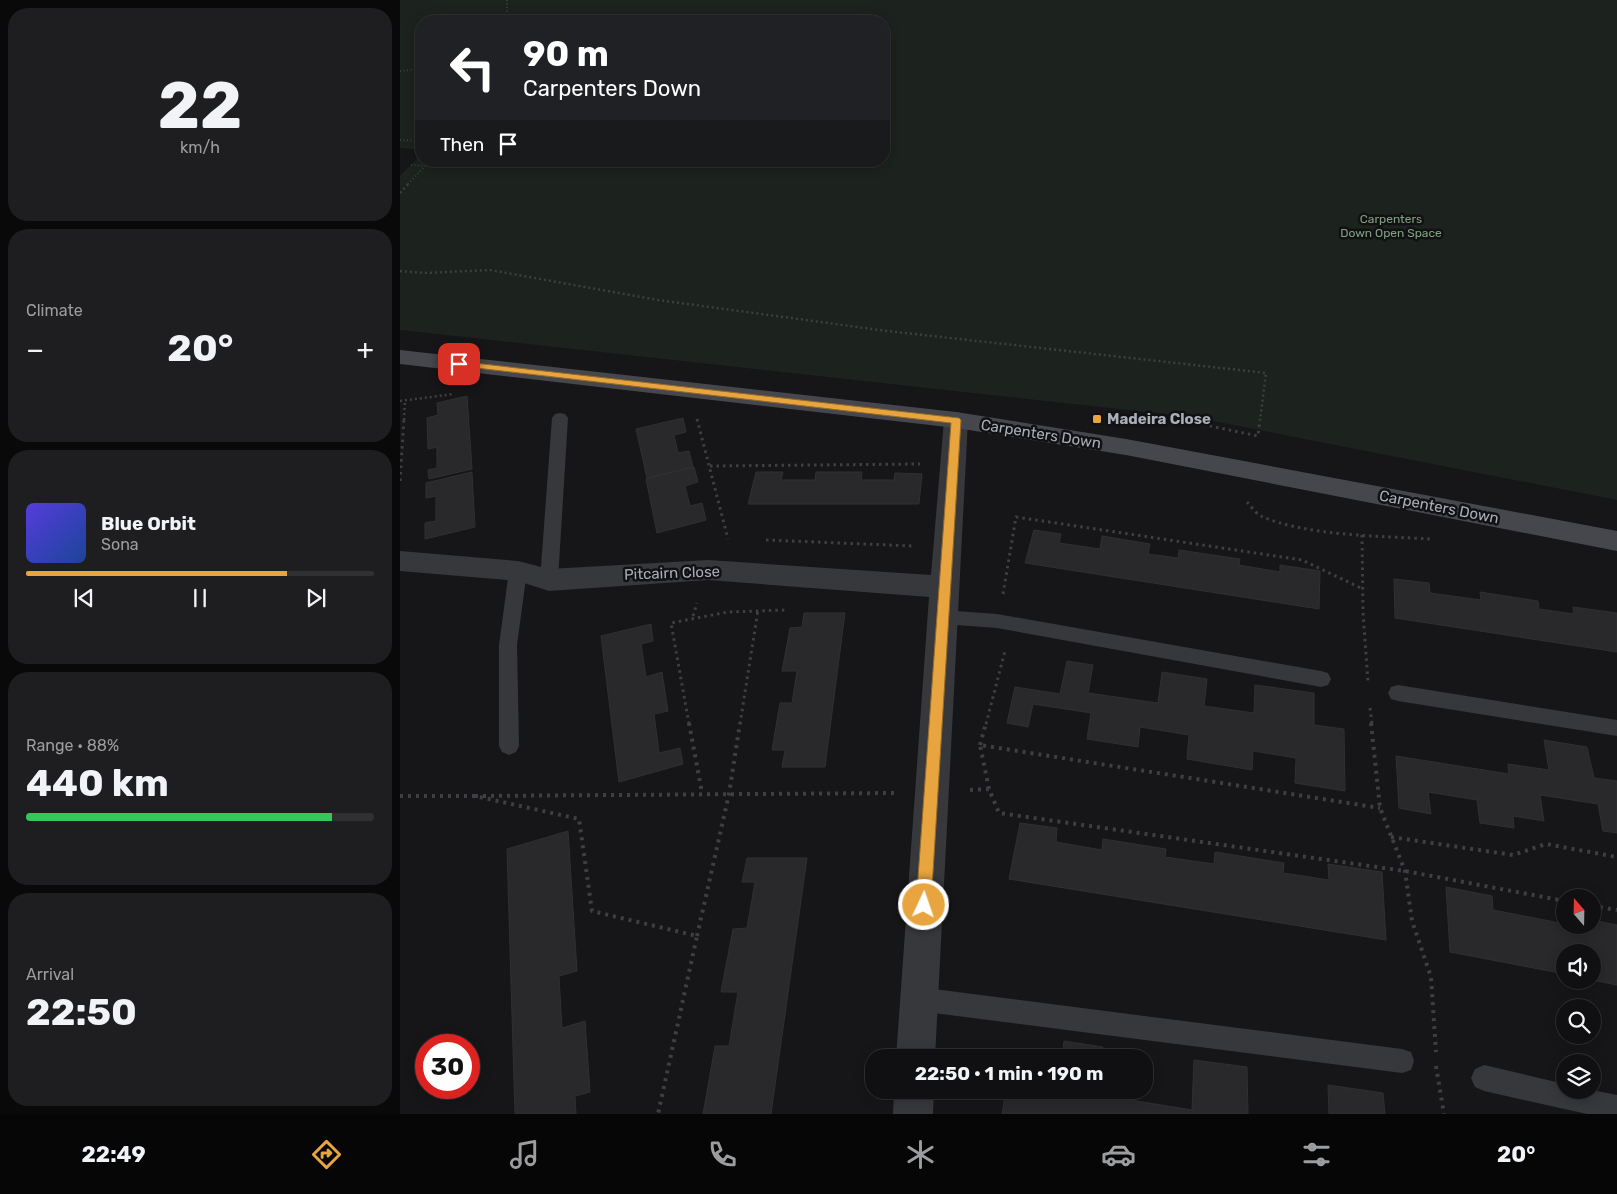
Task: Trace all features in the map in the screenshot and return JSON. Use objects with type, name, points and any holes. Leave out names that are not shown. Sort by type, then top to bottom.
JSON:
[{"type":"street","name":"Carpenters Down","points":[[400,357],[956,420],[1135,449],[1617,541]]},
{"type":"street","points":[[915,1049],[956,420]]},
{"type":"street","name":"Pitcairn Close","points":[[400,562],[518,571],[549,580],[708,570],[944,587]]},
{"type":"street","points":[[913,1114],[914,1099]]},
{"type":"lane","points":[[549,580],[560,418]]},
{"type":"lane","points":[[509,746],[508,645],[518,571]]},
{"type":"lane","points":[[942,618],[996,621],[1321,679]]},
{"type":"lane","points":[[1398,693],[1617,728]]},
{"type":"lane","points":[[918,999],[1402,1061]]},
{"type":"lane","points":[[1484,1078],[1617,1108]]},
{"type":"path","points":[[507,0],[507,15]]},
{"type":"path","points":[[400,71],[415,70]]},
{"type":"path","points":[[400,140],[415,141]]},
{"type":"path","points":[[400,193],[424,167]]},
{"type":"path","points":[[400,271],[424,273],[490,270],[658,300],[887,332],[1266,373],[1258,436],[1196,423]]},
{"type":"path","points":[[400,481],[405,400]]},
{"type":"path","points":[[696,414],[728,538]]},
{"type":"path","points":[[710,466],[924,464]]},
{"type":"path","points":[[1244,499],[1259,515],[1300,527],[1362,535],[1431,539]]},
{"type":"path","points":[[1363,589],[1302,560],[1016,517],[1009,566],[996,621],[1007,643],[980,745],[989,789],[999,813],[1405,871],[1556,899]]},
{"type":"path","points":[[1362,535],[1368,688]]},
{"type":"path","points":[[757,540],[921,547]]},
{"type":"path","points":[[658,1114],[728,794],[758,610]]},
{"type":"path","points":[[702,793],[671,623],[693,616],[758,610],[796,610]]},
{"type":"path","points":[[1369,698],[1380,808],[1405,871],[1412,921],[1431,977],[1437,1076],[1444,1114]]},
{"type":"path","points":[[980,745],[1380,808]]},
{"type":"path","points":[[400,796],[931,792],[989,789]]},
{"type":"path","points":[[475,796],[579,819],[592,911],[697,936]]},
{"type":"path","points":[[1390,836],[1513,855],[1546,844],[1617,856]]},
{"type":"path","points":[[1601,907],[1617,910]]},
{"type":"green space","name":"Carpenters Down Open Space","points":[[400,0],[1617,0],[1617,500],[1192,417],[400,330],[400,176],[415,161],[415,167],[890,167],[890,15],[415,15],[415,149],[400,148]]},
{"type":"building","points":[[467,396],[472,469],[429,479],[428,470],[437,468],[437,447],[428,449],[427,418],[438,415],[437,403]]},
{"type":"building","points":[[683,418],[686,432],[674,435],[678,453],[689,451],[693,467],[647,478],[636,429]]},
{"type":"building","points":[[694,467],[698,482],[685,486],[690,506],[702,503],[706,520],[657,533],[646,479]]},
{"type":"building","points":[[472,472],[475,527],[425,539],[425,523],[436,521],[436,496],[426,498],[426,483]]},
{"type":"building","points":[[756,472],[783,472],[781,480],[815,480],[816,472],[862,472],[861,480],[894,480],[895,473],[922,474],[919,504],[748,504]]},
{"type":"building","points":[[1034,530],[1061,534],[1059,543],[1100,549],[1102,536],[1150,544],[1148,554],[1178,558],[1179,550],[1240,559],[1239,565],[1280,572],[1280,565],[1320,571],[1319,609],[1025,563]]},
{"type":"building","points":[[1394,579],[1429,583],[1430,593],[1481,600],[1480,592],[1538,601],[1539,609],[1574,614],[1573,607],[1617,613],[1617,652],[1395,618]]},
{"type":"building","points":[[804,613],[845,613],[825,767],[782,767],[785,750],[772,750],[780,703],[792,703],[797,671],[782,671],[790,628],[802,627]]},
{"type":"building","points":[[651,624],[653,641],[641,644],[646,677],[662,672],[668,711],[654,714],[659,753],[680,748],[683,764],[619,782],[601,636]]},
{"type":"building","points":[[1067,661],[1093,665],[1088,693],[1158,703],[1162,672],[1207,679],[1204,706],[1254,713],[1255,685],[1314,693],[1314,725],[1344,729],[1345,791],[1295,783],[1296,758],[1253,751],[1252,770],[1187,759],[1189,735],[1140,727],[1138,747],[1087,739],[1091,713],[1033,704],[1028,727],[1007,723],[1015,687],[1060,694]]},
{"type":"building","points":[[1544,740],[1587,747],[1594,778],[1617,781],[1617,833],[1603,831],[1598,804],[1540,795],[1544,821],[1513,816],[1514,828],[1480,823],[1477,800],[1428,792],[1431,814],[1399,808],[1396,756],[1509,774],[1508,764],[1549,770]]},
{"type":"building","points":[[1020,823],[1057,828],[1056,842],[1102,850],[1103,839],[1166,849],[1165,857],[1214,864],[1215,852],[1284,863],[1283,873],[1329,880],[1328,864],[1382,872],[1386,940],[1009,879]]},
{"type":"building","points":[[568,831],[577,971],[559,976],[562,1028],[585,1021],[590,1092],[575,1096],[576,1114],[515,1114],[507,849]]},
{"type":"building","points":[[747,858],[807,858],[771,1114],[703,1114],[715,1046],[729,1046],[738,992],[721,992],[733,929],[747,928],[755,882],[742,882]]},
{"type":"building","points":[[1446,887],[1492,896],[1493,910],[1556,922],[1556,934],[1601,934],[1601,922],[1617,925],[1617,985],[1601,982],[1601,944],[1556,944],[1556,972],[1450,952]]},
{"type":"building","points":[[1064,1041],[1103,1047],[1103,1049],[1063,1049]]},
{"type":"building","points":[[1194,1060],[1247,1067],[1248,1114],[1002,1114],[1004,1099],[1124,1099],[1192,1110]]},
{"type":"building","points":[[1328,1085],[1383,1093],[1385,1114],[1329,1114]]},
{"type":"place","name":"Madeira Close","points":[[1097,419]]},
{"type":"route","points":[[459,364],[956,420],[924,905]]}]
